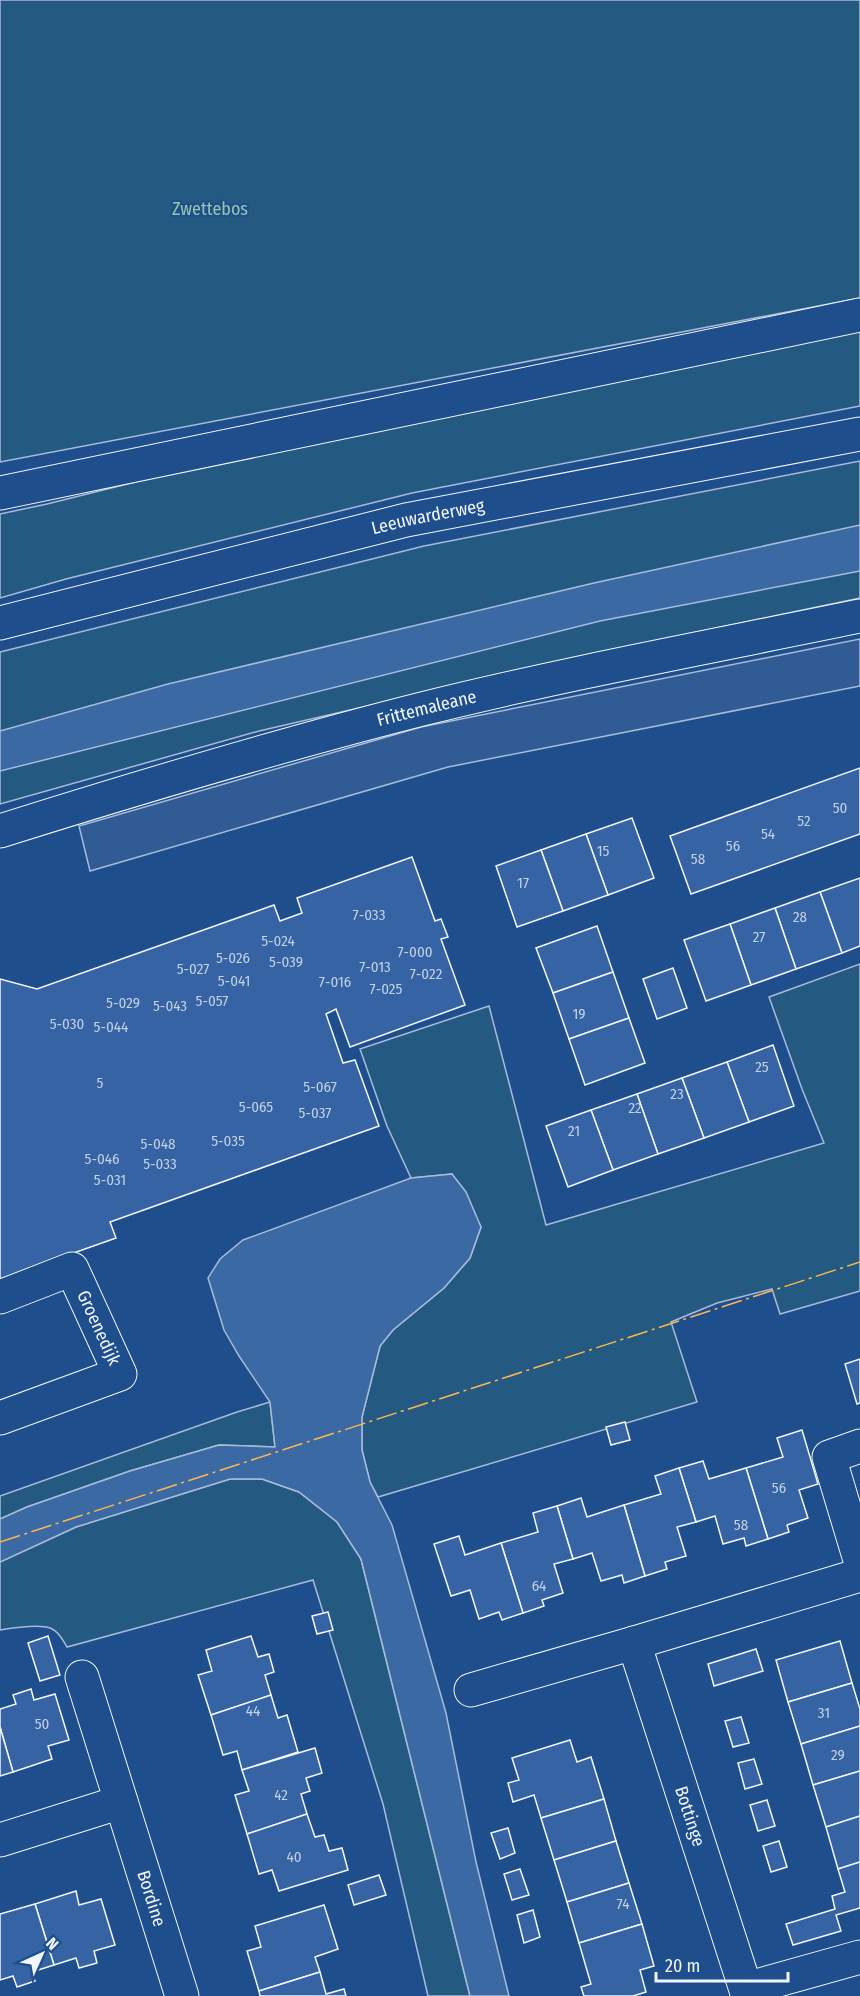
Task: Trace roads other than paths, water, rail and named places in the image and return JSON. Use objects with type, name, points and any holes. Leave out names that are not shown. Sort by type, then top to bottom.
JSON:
[{"type":"street","points":[[0,493],[860,315]]},
{"type":"street","name":"Leeuwarderweg","points":[[0,623],[406,520],[860,434]]},
{"type":"street","name":"Frittemaleane","points":[[0,831],[166,779],[422,709],[604,668],[860,616]]},
{"type":"street","name":"Groenedijk","points":[[0,1297],[72,1269],[120,1374],[0,1418]]},
{"type":"street","points":[[860,1446],[829,1456],[860,1560]]},
{"type":"street","points":[[471,1690],[860,1575]]},
{"type":"street","name":"Bottinge","points":[[634,1643],[747,1992],[860,1957]]},
{"type":"street","name":"Bordine","points":[[82,1677],[182,1996]]},
{"type":"street","points":[[0,1840],[121,1802]]},
{"type":"park label","name":"Zwettebos","points":[[210,209]]}]
